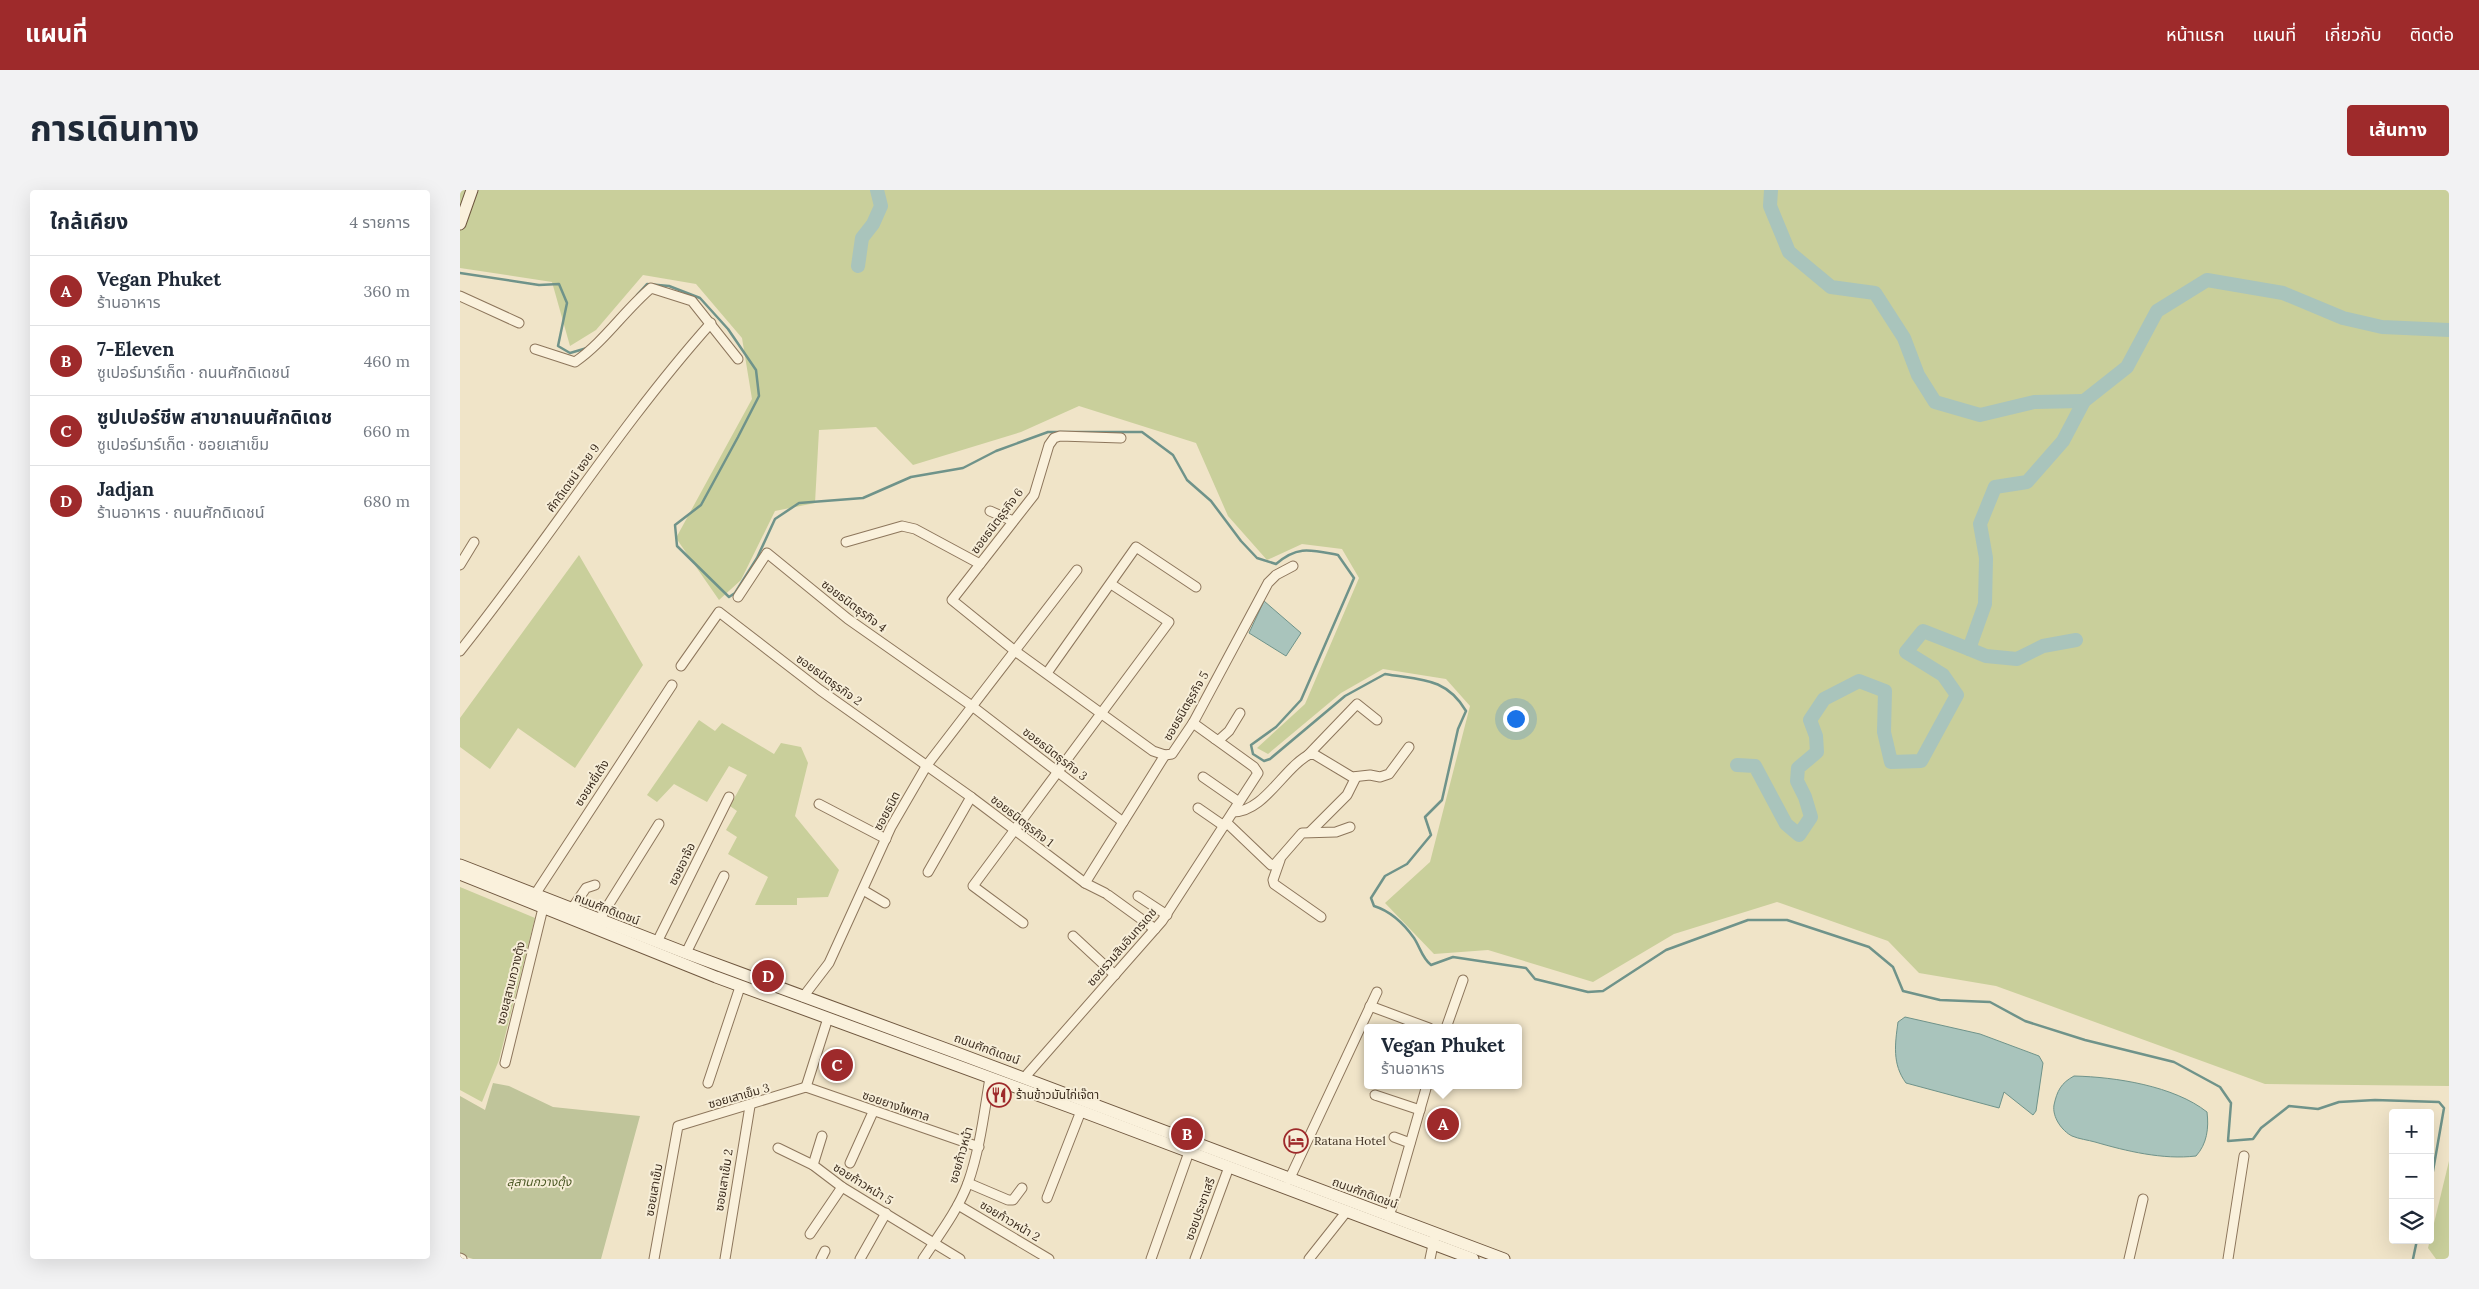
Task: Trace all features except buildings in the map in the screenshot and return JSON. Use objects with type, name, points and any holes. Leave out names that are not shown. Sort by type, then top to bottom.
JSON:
[{"type":"main road","points":[[460,224],[472,190]]},
{"type":"main road","name":"ถนนศักดิเดชน์","points":[[460,865],[543,908],[740,987],[1229,1167],[1389,1217],[1473,1259]]},
{"type":"main road","name":"ถนนศักดิเดชน์","points":[[460,874],[534,896],[1024,1078],[1289,1180],[1347,1211],[1504,1259]]},
{"type":"street","points":[[536,349],[575,362],[594,349],[637,300],[651,288],[692,301],[711,322],[738,359]]},
{"type":"street","points":[[460,296],[519,323]]},
{"type":"street","name":"ศักดิเดชน์ ซอย 9","points":[[460,651],[504,596],[602,459],[678,360],[711,322]]},
{"type":"street","name":"ซอยธนิตธุรกิจ 6","points":[[1015,651],[952,600],[1034,495],[1049,445],[1054,438],[1060,436],[1121,438]]},
{"type":"street","points":[[990,510],[1013,521]]},
{"type":"street","points":[[846,542],[902,526],[915,529],[980,564]]},
{"type":"street","points":[[460,565],[474,542]]},
{"type":"street","points":[[1047,673],[1112,584],[1136,547],[1196,588]]},
{"type":"street","name":"ซอยธนิตธุรกิจ 4","points":[[738,596],[767,553],[848,619],[972,706]]},
{"type":"street","name":"ซอยธนิตธุรกิจ 5","points":[[1015,651],[1153,751],[1165,755],[1172,754],[1193,723],[1268,583],[1293,566]]},
{"type":"street","name":"ซอยธนิต","points":[[803,997],[829,963],[886,839],[927,765],[1077,570]]},
{"type":"street","points":[[1023,923],[973,886],[1169,622],[1112,584]]},
{"type":"street","name":"ซอยธนิตธุรกิจ 2","points":[[681,666],[719,612],[820,690],[927,765]]},
{"type":"street","name":"ซอยหยี่เต้ง","points":[[534,896],[672,685]]},
{"type":"street","points":[[1233,812],[1239,812],[1278,785],[1294,764],[1308,755],[1357,704],[1377,720]]},
{"type":"street","name":"ซอยธนิตธุรกิจ 3","points":[[972,706],[1123,822]]},
{"type":"street","points":[[1193,723],[1219,740],[1227,734],[1240,713]]},
{"type":"street","name":"ซอยรวมสินอินทรเดช","points":[[1024,1078],[1155,929],[1258,773],[1254,767],[1215,739]]},
{"type":"street","points":[[1308,755],[1316,755],[1350,776],[1370,775],[1380,777],[1389,774],[1409,747]]},
{"type":"street","points":[[1085,884],[1165,755]]},
{"type":"street","name":"ซอยธนิตธุรกิจ 1","points":[[927,765],[971,796],[1085,884],[1106,894],[1155,929]]},
{"type":"street","points":[[1204,777],[1240,802]]},
{"type":"street","points":[[1310,832],[1346,795],[1356,777]]},
{"type":"street","points":[[928,872],[971,796]]},
{"type":"street","name":"ซอยอาจ๊อ","points":[[657,942],[729,797]]},
{"type":"street","points":[[818,804],[886,839]]},
{"type":"street","points":[[1198,808],[1225,824],[1269,864],[1275,864],[1302,833],[1336,832],[1350,827]]},
{"type":"street","points":[[599,920],[659,824]]},
{"type":"street","points":[[1281,858],[1273,880],[1274,884],[1321,917]]},
{"type":"street","points":[[686,953],[724,876]]},
{"type":"street","points":[[571,910],[586,888],[594,884]]},
{"type":"street","points":[[863,890],[885,903]]},
{"type":"street","points":[[1138,896],[1166,914]]},
{"type":"street","name":"ซอยสุสานกวางตุ้ง","points":[[505,1063],[543,908]]},
{"type":"street","points":[[1073,936],[1115,974]]},
{"type":"street","points":[[1447,1024],[1463,980]]},
{"type":"street","points":[[708,1083],[740,987]]},
{"type":"street","points":[[1289,1180],[1377,992]]},
{"type":"street","points":[[1370,1006],[1418,1024]]},
{"type":"street","points":[[806,1087],[828,1018]]},
{"type":"street","name":"ซอยก้าวหน้า","points":[[923,1259],[958,1204],[968,1183],[978,1147],[990,1078]]},
{"type":"street","name":"ซอยเสาเข็ม 3","points":[[678,1126],[750,1106],[806,1087]]},
{"type":"street","name":"ซอยยางไพศาล","points":[[806,1087],[873,1112],[978,1147]]},
{"type":"street","points":[[1389,1217],[1427,1089]]},
{"type":"street","points":[[1375,1095],[1420,1110]]},
{"type":"street","name":"ซอยเสาเข็ม 2","points":[[725,1259],[750,1106]]},
{"type":"street","points":[[1047,1198],[1081,1111]]},
{"type":"street","points":[[850,1163],[873,1112]]},
{"type":"street","name":"ซอยเสาเข็ม","points":[[654,1259],[678,1126]]},
{"type":"street","points":[[813,1165],[822,1136]]},
{"type":"street","points":[[1394,1137],[1410,1142]]},
{"type":"street","name":"ซอยก้าวหน้า 5","points":[[778,1148],[813,1165],[842,1187],[960,1259]]},
{"type":"street","points":[[1151,1259],[1189,1152]]},
{"type":"street","points":[[2228,1259],[2244,1156]]},
{"type":"street","name":"ซอยประชาเสรี","points":[[1195,1259],[1229,1167]]},
{"type":"street","points":[[968,1183],[1008,1200],[1013,1200],[1022,1188]]},
{"type":"street","points":[[810,1234],[842,1187]]},
{"type":"street","points":[[2129,1259],[2143,1199]]},
{"type":"street","name":"ซอยก้าวหน้า 2","points":[[958,1204],[1049,1259]]},
{"type":"street","points":[[1309,1259],[1347,1211]]},
{"type":"street","points":[[860,1259],[886,1213]]},
{"type":"street","points":[[1430,1259],[1434,1239]]},
{"type":"green space","points":[[460,190],[2449,190],[2449,1086],[2265,1084],[1996,986],[1919,973],[1888,941],[1777,902],[1674,934],[1593,982],[1488,950],[1434,954],[1385,903],[1430,862],[1470,706],[1446,679],[1383,669],[1341,693],[1268,754],[1257,748],[1305,704],[1359,578],[1342,549],[1302,544],[1267,560],[1228,516],[1196,443],[1079,406],[1021,432],[913,465],[876,427],[819,430],[815,503],[775,511],[741,580],[719,600],[676,538],[752,399],[742,338],[696,284],[643,275],[596,330],[570,346],[552,282],[460,268]]},
{"type":"green space","points":[[579,555],[643,665],[575,768],[518,728],[490,769],[460,747],[460,718]]},
{"type":"green space","points":[[699,720],[715,731],[722,723],[774,754],[781,743],[801,747],[808,763],[795,816],[839,870],[828,897],[797,898],[797,905],[755,905],[768,877],[728,854],[737,837],[726,830],[737,811],[730,806],[747,775],[729,766],[707,802],[674,784],[657,802],[647,795]]},
{"type":"green space","points":[[460,887],[535,918],[499,1060],[482,1102],[460,1090]]},
{"type":"green space","name":"สุสานกวางตุ้ง","points":[[493,1083],[509,1086],[553,1107],[640,1116],[601,1259],[473,1259],[460,1255],[460,1096],[485,1110]]},
{"type":"green space","points":[[2449,1161],[2449,1259],[2436,1259],[2428,1248],[2429,1244],[2434,1244],[2434,1223]]},
{"type":"water","points":[[1264,601],[1301,633],[1286,656],[1249,633]]},
{"type":"water","points":[[1905,1017],[1980,1034],[2039,1056],[2043,1063],[2036,1111],[2033,1115],[2004,1092],[1999,1108],[1906,1083],[1898,1069],[1896,1054],[1898,1022]]},
{"type":"water","points":[[2074,1076],[2108,1078],[2144,1085],[2161,1089],[2194,1103],[2207,1112],[2208,1124],[2203,1146],[2196,1156],[2171,1157],[2132,1151],[2072,1136],[2058,1123],[2054,1105],[2060,1088]]},
{"type":"waterway","points":[[858,266],[862,238],[873,224],[881,206],[877,190]]},
{"type":"waterway","points":[[1771,190],[1770,206],[1789,252],[1831,287],[1875,293],[1904,338],[1918,375],[1935,402],[1980,415],[2034,402],[2084,401]]},
{"type":"waterway","points":[[460,273],[539,285],[559,284],[567,303],[558,346],[570,353],[587,348]]},
{"type":"waterway","points":[[1737,765],[1755,766],[1786,824],[1799,835],[1811,817],[1805,797],[1797,781],[1798,768],[1817,752],[1816,736],[1810,720],[1824,699],[1859,681],[1885,691],[1884,732],[1891,762],[1921,761],[1957,695],[1943,675],[1906,652],[1923,631],[1969,649],[1985,604],[1986,558],[1980,524],[1995,487],[2027,482],[2063,441],[2084,401],[2127,367],[2157,311],[2207,280],[2283,293],[2343,318],[2382,327],[2449,330]]},
{"type":"waterway","points":[[637,295],[647,284],[669,286],[700,298],[728,329],[756,370],[759,396],[738,437],[701,505],[675,525],[677,546],[729,597],[735,593],[757,558],[775,519],[799,503],[863,498],[911,477],[963,468],[996,451],[1048,432],[1142,432],[1173,455],[1187,480],[1211,501],[1241,541],[1257,558],[1276,564],[1298,551],[1305,550],[1338,555],[1354,578],[1301,700],[1276,727],[1251,745],[1253,754],[1264,761],[1270,759],[1345,696],[1385,674],[1431,682],[1441,686],[1458,700],[1466,711],[1458,729],[1442,800],[1425,817],[1431,835],[1407,864],[1385,876],[1371,898],[1374,906],[1391,915],[1406,928],[1414,938],[1425,959],[1431,965],[1453,957],[1526,968],[1535,979],[1588,992],[1603,991],[1666,950],[1748,920],[1787,920],[1869,947],[1893,967],[1903,991],[1940,1000],[1990,1002],[2025,1021],[2085,1040],[2174,1062],[2220,1087],[2231,1103],[2228,1141],[2253,1139],[2261,1128],[2289,1106],[2318,1109],[2339,1102],[2375,1100],[2439,1102],[2444,1108],[2434,1165]]},
{"type":"waterway","points":[[1969,649],[1986,656],[2017,659],[2043,646],[2076,640]]},
{"type":"waterway","points":[[2413,1259],[2416,1244]]},
{"type":"place","name":"Jadjan","points":[[768,976]]},
{"type":"place","name":"ซูปเปอร์ชีพ สาขาถนนศักดิเดช","points":[[837,1065]]},
{"type":"place","name":"ร้านข้าวมันไก่เจ๊ตา","points":[[999,1095]]},
{"type":"place","name":"Vegan Phuket","points":[[1443,1124]]},
{"type":"place","name":"7-Eleven","points":[[1187,1134]]},
{"type":"place","name":"Ratana Hotel","points":[[1296,1141]]}]
